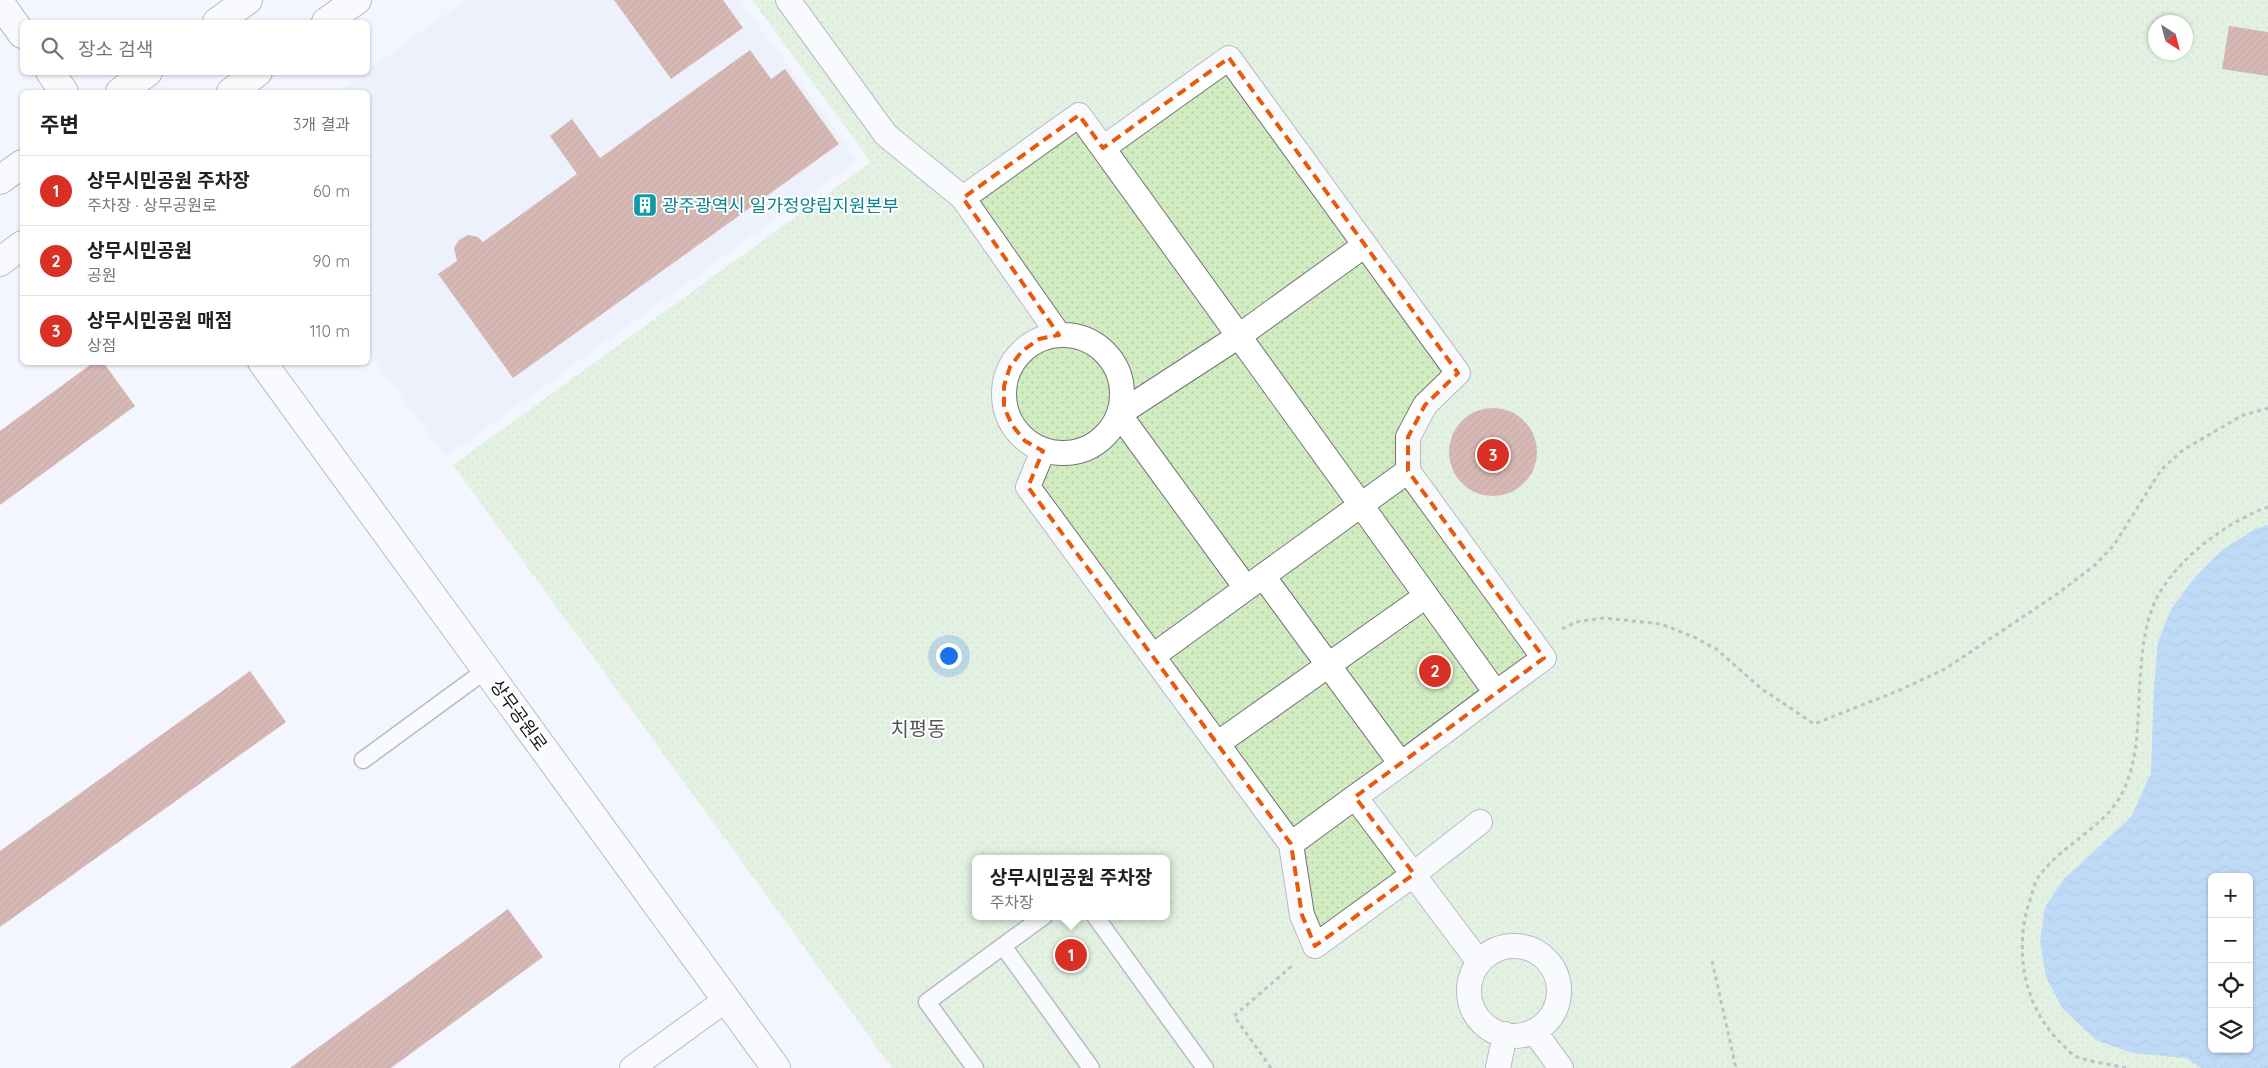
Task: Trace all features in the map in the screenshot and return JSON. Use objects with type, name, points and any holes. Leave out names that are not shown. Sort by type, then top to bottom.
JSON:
[{"type":"street","points":[[219,20],[248,0]]},
{"type":"street","points":[[329,20],[357,0]]},
{"type":"street","points":[[788,0],[886,135],[963,198],[1059,335]]},
{"type":"street","points":[[0,3],[20,31]]},
{"type":"street","points":[[1103,148],[1229,58],[1458,373],[1425,405],[1408,437],[1408,471],[1544,658],[1291,844]]},
{"type":"street","points":[[52,75],[63,90]]},
{"type":"street","points":[[123,90],[144,75]]},
{"type":"street","points":[[234,90],[254,75]]},
{"type":"street","points":[[963,198],[1079,115],[1496,693]]},
{"type":"street","points":[[0,180],[20,165]]},
{"type":"street","points":[[1119,414],[1239,336],[1365,245]]},
{"type":"street","points":[[0,262],[20,247]]},
{"type":"street","points":[[1059,335],[1080,337],[1098,346],[1112,360],[1120,377],[1123,396],[1119,414],[1110,430],[1097,444],[1080,452],[1061,454],[1043,451],[1025,441],[1012,425],[1004,407],[1004,386],[1010,367],[1022,351],[1040,340],[1059,335]]},
{"type":"street","name":"상무공원로","points":[[264,365],[776,1068]]},
{"type":"street","points":[[1119,414],[1254,582],[1329,665],[1401,764]]},
{"type":"street","points":[[1043,451],[1028,487],[1291,844],[1302,915],[1316,946],[1414,874],[1480,822]]},
{"type":"street","points":[[1153,656],[1408,471]]},
{"type":"street","points":[[1217,744],[1426,596]]},
{"type":"street","points":[[1355,797],[1479,962]]},
{"type":"street","points":[[1506,946],[1520,946],[1534,950],[1545,958],[1554,970],[1558,983],[1558,997],[1554,1011],[1546,1022],[1534,1031],[1520,1035],[1505,1034],[1491,1029],[1479,1019],[1471,1006],[1469,990],[1472,975],[1479,962],[1491,952],[1506,946]]},
{"type":"street","points":[[632,1068],[727,999]]},
{"type":"street","points":[[1534,1031],[1561,1068]]},
{"type":"street","points":[[1498,1068],[1505,1034]]},
{"type":"lane","points":[[363,760],[486,670]]},
{"type":"lane","points":[[975,1068],[926,1002],[1039,920]]},
{"type":"lane","points":[[1098,920],[1205,1068]]},
{"type":"lane","points":[[1003,946],[1091,1068]]},
{"type":"path","points":[[1536,647],[1576,622],[1604,618],[1661,624],[1694,636],[1716,649],[1762,689],[1814,724],[1900,690],[1945,669],[2052,598],[2095,565],[2114,545],[2161,470],[2183,450],[2240,416],[2268,408]]},
{"type":"path","points":[[2126,1068],[2076,1057],[2053,1036],[2033,1006],[2025,973],[2022,941],[2025,914],[2037,880],[2059,855],[2107,816],[2125,788],[2134,754],[2139,714],[2140,669],[2146,627],[2162,589],[2192,553],[2219,532],[2250,513],[2268,507]]},
{"type":"path","points":[[1271,1068],[1234,1016],[1316,946]]},
{"type":"path","points":[[1712,961],[1736,1068]]},
{"type":"highlighted area","points":[[1229,58],[1458,373],[1425,405],[1408,437],[1408,471],[1544,658],[1355,797],[1414,874],[1315,946],[1302,915],[1291,844],[1028,487],[1043,451],[1025,441],[1012,425],[1004,407],[1004,386],[1010,367],[1022,351],[1039,339],[1059,335],[963,198],[1079,115],[1103,148]]},
{"type":"shaded area","name":"광주광역시 일가정양립지원본부","points":[[465,0],[740,0],[857,160],[446,457],[370,354],[370,90],[342,90],[362,75],[370,75],[370,69]]},
{"type":"green space","points":[[752,0],[2268,0],[2268,1068],[892,1068],[453,465],[871,162]]},
{"type":"water","points":[[2268,525],[2268,1068],[2201,1068],[2186,1058],[2132,1053],[2096,1040],[2062,1008],[2046,977],[2040,941],[2045,907],[2064,879],[2131,817],[2151,773],[2154,686],[2158,642],[2171,609],[2195,577],[2222,550],[2255,529]]},
{"type":"building","points":[[614,0],[723,0],[743,28],[671,79]]},
{"type":"building","points":[[2229,26],[2268,32],[2268,76],[2222,69]]},
{"type":"building","name":"광주광역시 일가정양립지원본부","points":[[750,50],[771,79],[785,69],[839,144],[513,378],[438,274],[457,261],[454,248],[459,240],[468,235],[478,237],[483,242],[577,174],[550,136],[572,119],[600,158]]},
{"type":"building","points":[[90,365],[105,365],[135,406],[0,505],[0,431]]},
{"type":"building","points":[[1493,408],[1510,412],[1524,421],[1533,435],[1537,452],[1533,469],[1524,483],[1510,492],[1493,496],[1476,492],[1462,483],[1453,469],[1449,452],[1453,435],[1462,421],[1476,412]]},
{"type":"building","points":[[250,671],[286,722],[0,927],[0,851]]},
{"type":"building","points":[[508,909],[543,957],[391,1068],[290,1068]]},
{"type":"place","name":"광주광역시 일가정양립지원본부","points":[[645,205]]},
{"type":"place","name":"상무시민공원 매점","points":[[1493,455]]},
{"type":"place","name":"상무시민공원","points":[[1435,671]]},
{"type":"place","name":"상무시민공원 주차장","points":[[1071,955]]},
{"type":"district","name":"치평동","points":[[918,728]]}]
